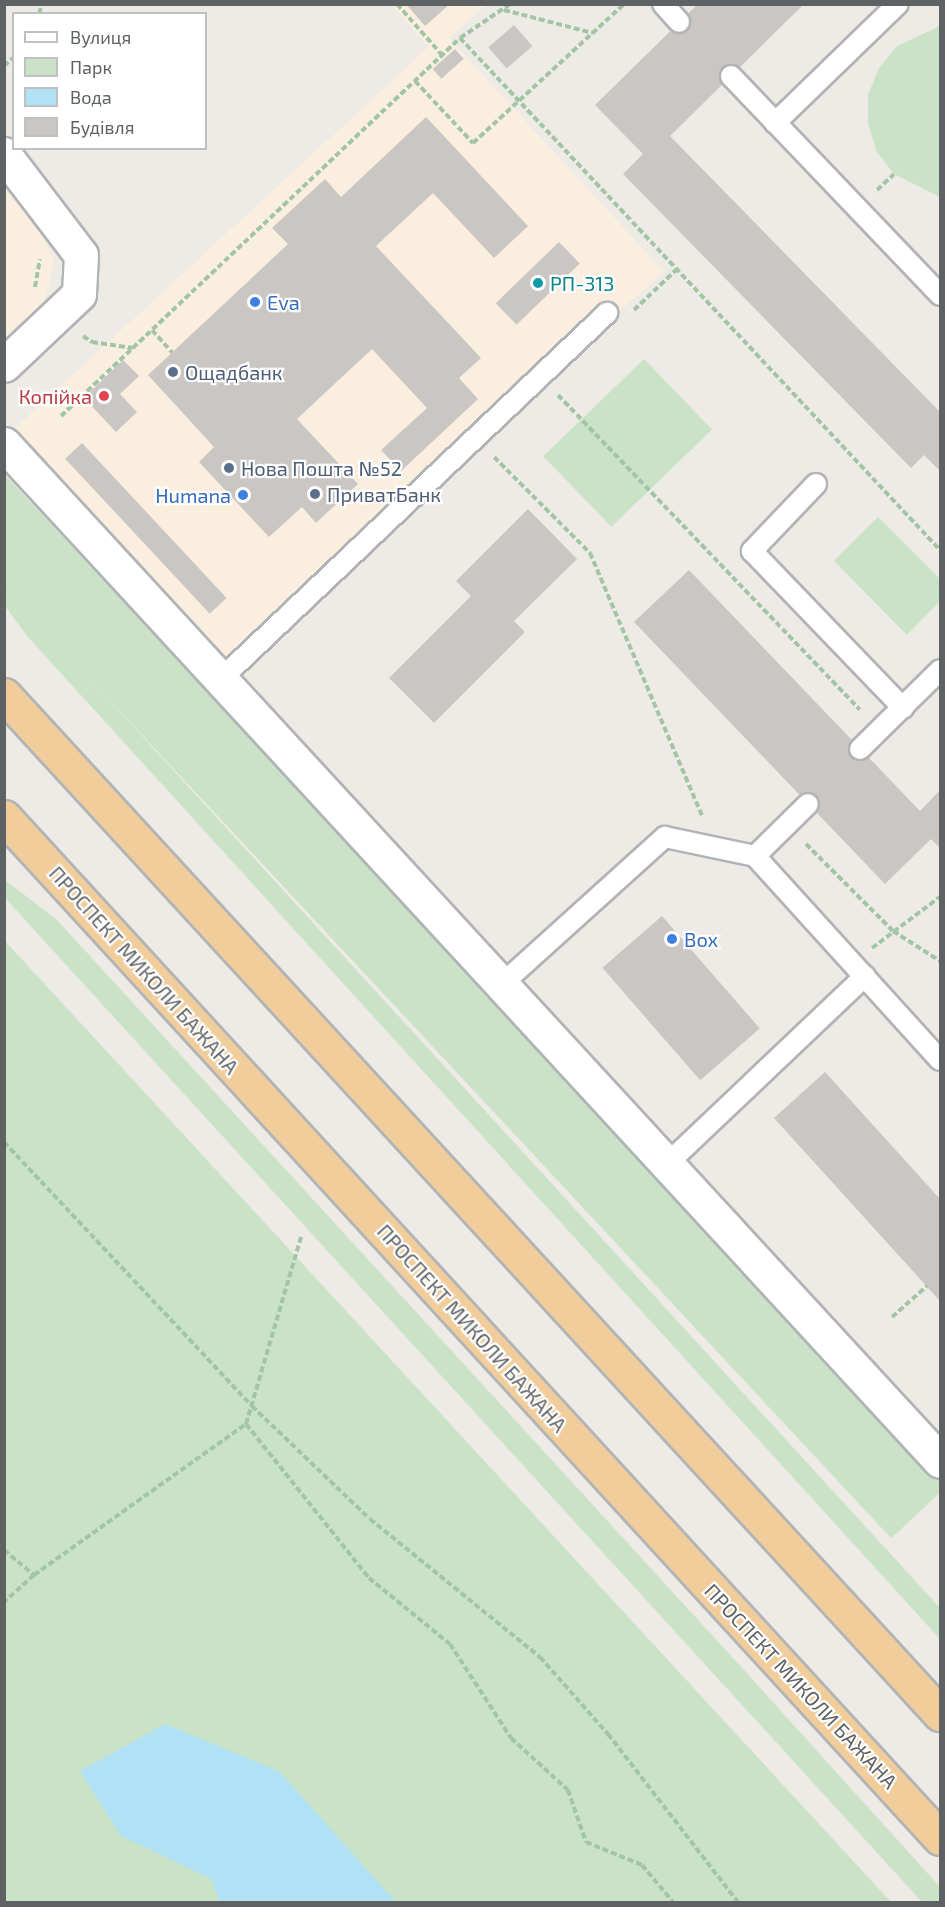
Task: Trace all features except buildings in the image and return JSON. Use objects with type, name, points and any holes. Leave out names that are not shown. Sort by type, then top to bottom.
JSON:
[{"type":"highway","points":[[4,695],[940,1714]]},
{"type":"highway","name":"ПРОСПЕКТ МИКОЛИ БАЖАНА","points":[[4,817],[940,1838]]},
{"type":"street","points":[[4,154],[81,255],[79,294],[4,365]]},
{"type":"street","points":[[4,444],[222,678],[501,986],[940,1461]]},
{"type":"lane","points":[[663,4],[679,22]]},
{"type":"lane","points":[[775,123],[898,4]]},
{"type":"lane","points":[[731,76],[940,295]]},
{"type":"lane","points":[[222,678],[607,313]]},
{"type":"lane","points":[[816,484],[752,551],[903,708]]},
{"type":"lane","points":[[860,749],[940,670]]},
{"type":"lane","points":[[755,856],[808,804]]},
{"type":"lane","points":[[501,986],[665,837],[755,856],[940,1060]]},
{"type":"lane","points":[[667,1164],[859,970]]},
{"type":"path","points":[[397,4],[442,56]]},
{"type":"path","points":[[61,416],[460,38],[510,4]]},
{"type":"path","points":[[415,81],[473,143],[624,4]]},
{"type":"path","points":[[503,9],[592,33]]},
{"type":"path","points":[[460,38],[940,550]]},
{"type":"path","points":[[152,330],[172,352]]},
{"type":"path","points":[[552,389],[880,730]]},
{"type":"path","points":[[488,450],[590,553],[715,847]]},
{"type":"path","points":[[787,825],[893,931],[940,961]]},
{"type":"path","points":[[859,970],[893,931],[940,897]]},
{"type":"path","points":[[4,1142],[252,1406],[370,1519],[540,1657],[608,1734],[738,1902]]},
{"type":"path","points":[[4,1602],[34,1575],[246,1424],[301,1237]]},
{"type":"path","points":[[892,1317],[927,1286]]},
{"type":"path","points":[[246,1424],[369,1578],[450,1644],[511,1738],[568,1790],[586,1842],[642,1864],[673,1902]]},
{"type":"path","points":[[4,1550],[34,1575]]},
{"type":"shaded area","points":[[392,5],[486,5],[449,38],[664,272],[226,659],[13,430],[429,47]]},
{"type":"shaded area","points":[[5,188],[37,220],[54,262],[41,318],[5,353]]},
{"type":"green space","points":[[940,26],[940,197],[894,174],[877,152],[868,124],[868,95],[879,68],[897,46]]},
{"type":"green space","points":[[644,359],[712,429],[611,527],[543,456]]},
{"type":"green space","points":[[5,475],[940,1478],[940,1493],[891,1538],[4,587]]},
{"type":"green space","points":[[878,517],[940,579],[940,601],[907,635],[834,561]]},
{"type":"green space","points":[[4,585],[940,1608],[940,1639],[27,636],[5,606]]},
{"type":"green space","points":[[5,880],[57,920],[744,1670],[940,1887],[940,1902],[922,1902],[5,898]]},
{"type":"green space","points":[[5,941],[891,1902],[4,1902]]},
{"type":"water","points":[[165,1724],[279,1771],[396,1902],[220,1902],[211,1879],[121,1836],[80,1771]]},
{"type":"place","name":"РП-313","points":[[538,283]]},
{"type":"place","name":"Eva","points":[[255,302]]},
{"type":"place","name":"Ощадбанк","points":[[173,372]]},
{"type":"place","name":"Копійка","points":[[104,396]]},
{"type":"place","name":"Нова Пошта №52","points":[[229,468]]},
{"type":"place","name":"ПриватБанк","points":[[315,494]]},
{"type":"place","name":"Humana","points":[[243,495]]},
{"type":"place","name":"Box","points":[[672,939]]}]
